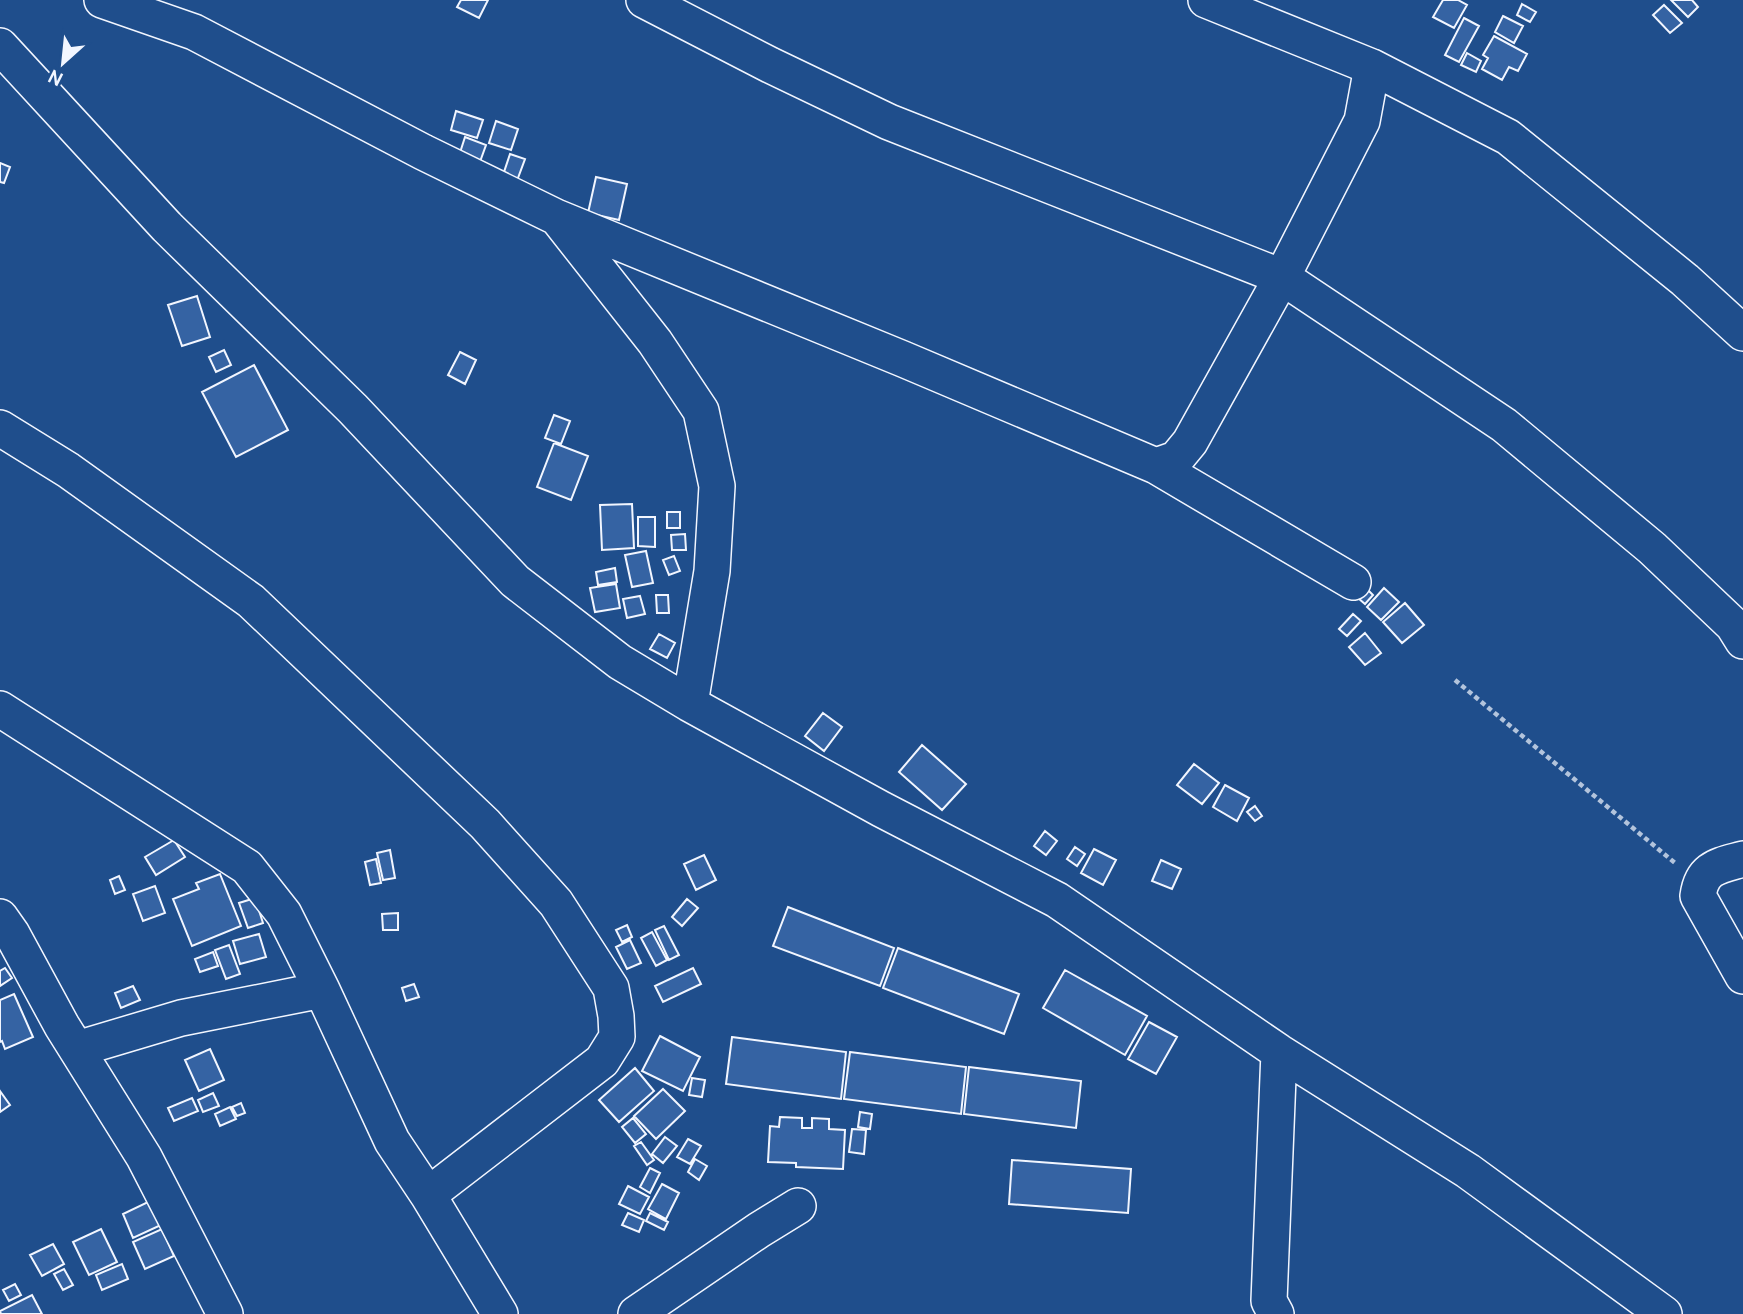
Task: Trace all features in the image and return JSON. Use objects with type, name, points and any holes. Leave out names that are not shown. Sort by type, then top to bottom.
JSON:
[{"type":"street","points":[[102,0],[194,32],[423,152],[556,217],[1156,466],[1353,582]]},
{"type":"street","points":[[644,0],[889,122],[1282,277],[1504,425],[1652,548],[1732,625],[1743,641]]},
{"type":"street","points":[[1206,0],[1372,67],[1508,137],[1685,280],[1743,333]]},
{"type":"street","points":[[0,46],[167,227],[353,409],[514,581],[620,662],[690,704],[881,809],[1057,900],[1279,1052],[1468,1171],[1664,1314]]},
{"type":"street","points":[[1156,466],[1176,459],[1190,442],[1282,277],[1363,121],[1372,67]]},
{"type":"street","points":[[556,217],[655,342],[701,411],[717,486],[712,571],[690,704]]},
{"type":"street","points":[[0,428],[68,470],[251,601],[485,824],[556,902],[611,988],[617,1037],[602,1061],[428,1195]]},
{"type":"street","points":[[0,709],[247,867],[284,914],[392,1141],[500,1314]]},
{"type":"street","points":[[1743,859],[1711,869],[1700,884],[1698,896],[1743,976]]},
{"type":"street","points":[[0,917],[62,1026],[144,1157],[225,1314]]},
{"type":"street","points":[[77,1049],[181,1018],[321,990]]},
{"type":"street","points":[[1276,1314],[1269,1301],[1279,1052]]},
{"type":"street","points":[[636,1314],[798,1206]]},
{"type":"path","points":[[1455,680],[1700,884]]},
{"type":"building","points":[[461,0],[488,0],[479,18],[457,7]]},
{"type":"building","points":[[1443,0],[1458,0],[1467,5],[1454,28],[1433,17]]},
{"type":"building","points":[[1671,0],[1692,0],[1698,7],[1688,17]]},
{"type":"building","points":[[1522,4],[1536,12],[1530,22],[1517,15]]},
{"type":"building","points":[[1664,5],[1682,23],[1670,33],[1653,15]]},
{"type":"building","points":[[1503,16],[1523,26],[1514,43],[1495,32]]},
{"type":"building","points":[[1464,18],[1479,26],[1459,62],[1445,55]]},
{"type":"building","points":[[1494,36],[1527,54],[1518,71],[1509,67],[1502,80],[1482,69],[1488,58],[1483,55]]},
{"type":"building","points":[[1467,53],[1481,61],[1476,72],[1461,65]]},
{"type":"building","points":[[456,111],[483,120],[477,138],[451,130]]},
{"type":"building","points":[[496,121],[518,129],[511,150],[489,143]]},
{"type":"building","points":[[465,137],[486,145],[477,170],[457,162]]},
{"type":"building","points":[[510,154],[525,159],[515,186],[501,181]]},
{"type":"building","points":[[0,163],[10,167],[4,183],[0,182]]},
{"type":"building","points":[[596,177],[627,184],[619,220],[588,213]]},
{"type":"building","points":[[197,296],[210,337],[182,346],[168,305]]},
{"type":"building","points":[[224,350],[231,365],[216,372],[209,357]]},
{"type":"building","points":[[460,352],[476,360],[465,384],[448,375]]},
{"type":"building","points":[[254,365],[288,430],[236,457],[202,392]]},
{"type":"building","points":[[554,415],[570,421],[561,444],[545,438]]},
{"type":"building","points":[[554,443],[588,456],[571,500],[537,487]]},
{"type":"building","points":[[632,504],[634,548],[602,550],[600,505]]},
{"type":"building","points":[[667,512],[680,512],[680,528],[667,528]]},
{"type":"building","points":[[638,517],[655,517],[655,547],[638,546]]},
{"type":"building","points":[[685,534],[686,550],[672,550],[671,535]]},
{"type":"building","points":[[646,551],[653,583],[632,587],[625,555]]},
{"type":"building","points":[[674,556],[680,571],[669,575],[663,560]]},
{"type":"building","points":[[615,568],[617,582],[598,585],[596,572]]},
{"type":"building","points":[[616,584],[620,608],[595,612],[590,588]]},
{"type":"building","points":[[1384,588],[1399,602],[1381,620],[1367,607]]},
{"type":"building","points":[[1367,589],[1373,595],[1365,604],[1358,598]]},
{"type":"building","points":[[656,595],[668,595],[669,613],[657,613]]},
{"type":"building","points":[[640,596],[645,614],[627,618],[623,599]]},
{"type":"building","points":[[1405,603],[1424,625],[1402,643],[1383,622]]},
{"type":"building","points":[[1353,614],[1361,621],[1347,636],[1339,629]]},
{"type":"building","points":[[1365,633],[1381,653],[1365,665],[1349,647]]},
{"type":"building","points":[[659,634],[675,643],[667,658],[650,649]]},
{"type":"building","points":[[823,713],[842,727],[824,751],[805,736]]},
{"type":"building","points":[[922,745],[966,784],[942,810],[899,772]]},
{"type":"building","points":[[1194,764],[1219,783],[1202,804],[1177,785]]},
{"type":"building","points":[[1225,785],[1249,798],[1237,821],[1213,807]]},
{"type":"building","points":[[1255,806],[1262,816],[1255,821],[1247,812]]},
{"type":"building","points":[[1045,831],[1057,841],[1046,855],[1034,846]]},
{"type":"building","points":[[174,840],[185,857],[156,875],[145,857]]},
{"type":"building","points":[[1075,847],[1085,854],[1077,866],[1067,859]]},
{"type":"building","points":[[1094,849],[1116,860],[1103,885],[1081,873]]},
{"type":"building","points":[[390,850],[395,878],[383,880],[377,853]]},
{"type":"building","points":[[704,855],[716,880],[696,890],[684,864]]},
{"type":"building","points":[[376,859],[381,883],[370,885],[365,862]]},
{"type":"building","points":[[1161,860],[1181,869],[1172,889],[1152,881]]},
{"type":"building","points":[[220,874],[241,926],[192,946],[173,899],[199,889],[196,883]]},
{"type":"building","points":[[119,876],[125,890],[115,894],[110,880]]},
{"type":"building","points":[[155,886],[165,913],[143,921],[133,894]]},
{"type":"building","points":[[255,898],[263,923],[248,928],[239,903]]},
{"type":"building","points":[[687,899],[698,908],[682,926],[672,917]]},
{"type":"building","points":[[788,907],[894,948],[880,986],[773,946]]},
{"type":"building","points":[[398,913],[398,930],[383,930],[382,914]]},
{"type":"building","points":[[627,925],[632,937],[622,942],[616,930]]},
{"type":"building","points":[[664,926],[679,955],[669,960],[655,930]]},
{"type":"building","points":[[652,932],[667,960],[656,966],[641,938]]},
{"type":"building","points":[[259,934],[266,957],[240,964],[233,941]]},
{"type":"building","points":[[630,940],[641,963],[627,969],[616,947]]},
{"type":"building","points":[[229,945],[240,974],[226,979],[215,950]]},
{"type":"building","points":[[898,948],[1019,994],[1004,1034],[883,988]]},
{"type":"building","points":[[213,952],[218,966],[200,972],[195,959]]},
{"type":"building","points":[[5,968],[12,978],[0,986],[0,971]]},
{"type":"building","points":[[693,968],[701,984],[663,1002],[655,986]]},
{"type":"building","points":[[1065,970],[1147,1016],[1125,1055],[1043,1008]]},
{"type":"building","points":[[414,984],[419,997],[406,1001],[402,988]]},
{"type":"building","points":[[133,986],[140,1000],[121,1008],[115,993]]},
{"type":"building","points":[[14,994],[33,1037],[5,1049],[2,1041],[0,1042],[0,1000]]},
{"type":"building","points":[[1149,1022],[1177,1037],[1156,1074],[1128,1059]]},
{"type":"building","points":[[660,1036],[700,1057],[683,1091],[642,1071]]},
{"type":"building","points":[[732,1037],[846,1052],[841,1099],[726,1084]]},
{"type":"building","points":[[210,1049],[224,1080],[199,1091],[185,1060]]},
{"type":"building","points":[[850,1052],[966,1067],[961,1114],[844,1099]]},
{"type":"building","points":[[969,1067],[1081,1081],[1076,1128],[964,1114]]},
{"type":"building","points":[[635,1068],[654,1091],[619,1122],[599,1100]]},
{"type":"building","points":[[692,1078],[705,1080],[702,1097],[689,1095]]},
{"type":"building","points":[[663,1089],[685,1111],[656,1139],[634,1116]]},
{"type":"building","points":[[0,1091],[10,1105],[0,1112]]},
{"type":"building","points":[[213,1093],[219,1106],[203,1112],[198,1100]]},
{"type":"building","points":[[192,1098],[198,1111],[174,1121],[168,1108]]},
{"type":"building","points":[[241,1103],[245,1113],[237,1116],[232,1107]]},
{"type":"building","points":[[230,1107],[236,1119],[220,1126],[215,1114]]},
{"type":"building","points":[[860,1112],[872,1114],[870,1129],[858,1127]]},
{"type":"building","points":[[780,1117],[802,1118],[802,1128],[812,1128],[812,1118],[829,1119],[829,1129],[845,1130],[843,1169],[796,1167],[796,1163],[768,1162],[770,1126],[779,1127]]},
{"type":"building","points":[[633,1118],[646,1134],[635,1143],[622,1127]]},
{"type":"building","points":[[852,1129],[866,1130],[864,1154],[849,1152]]},
{"type":"building","points":[[665,1137],[677,1146],[663,1163],[652,1154]]},
{"type":"building","points":[[688,1139],[701,1146],[690,1164],[677,1157]]},
{"type":"building","points":[[641,1142],[654,1160],[647,1165],[634,1146]]},
{"type":"building","points":[[695,1159],[707,1166],[699,1180],[688,1172]]},
{"type":"building","points":[[1012,1160],[1131,1169],[1128,1213],[1009,1204]]},
{"type":"building","points":[[650,1168],[660,1173],[650,1193],[640,1187]]},
{"type":"building","points":[[662,1184],[679,1193],[666,1219],[648,1209]]},
{"type":"building","points":[[628,1186],[649,1197],[640,1214],[619,1204]]},
{"type":"building","points":[[150,1201],[161,1225],[133,1238],[123,1214]]},
{"type":"building","points":[[628,1213],[644,1220],[639,1232],[622,1225]]},
{"type":"building","points":[[650,1213],[668,1222],[664,1230],[646,1221]]},
{"type":"building","points":[[101,1229],[117,1262],[89,1275],[73,1242]]},
{"type":"building","points":[[162,1229],[174,1256],[145,1269],[133,1242]]},
{"type":"building","points":[[53,1244],[64,1264],[42,1276],[30,1255]]},
{"type":"building","points":[[122,1264],[128,1279],[102,1290],[96,1275]]},
{"type":"building","points":[[64,1269],[73,1285],[63,1290],[54,1274]]},
{"type":"building","points":[[15,1284],[21,1295],[9,1301],[3,1290]]},
{"type":"building","points":[[32,1295],[42,1314],[1,1314],[0,1311]]}]
